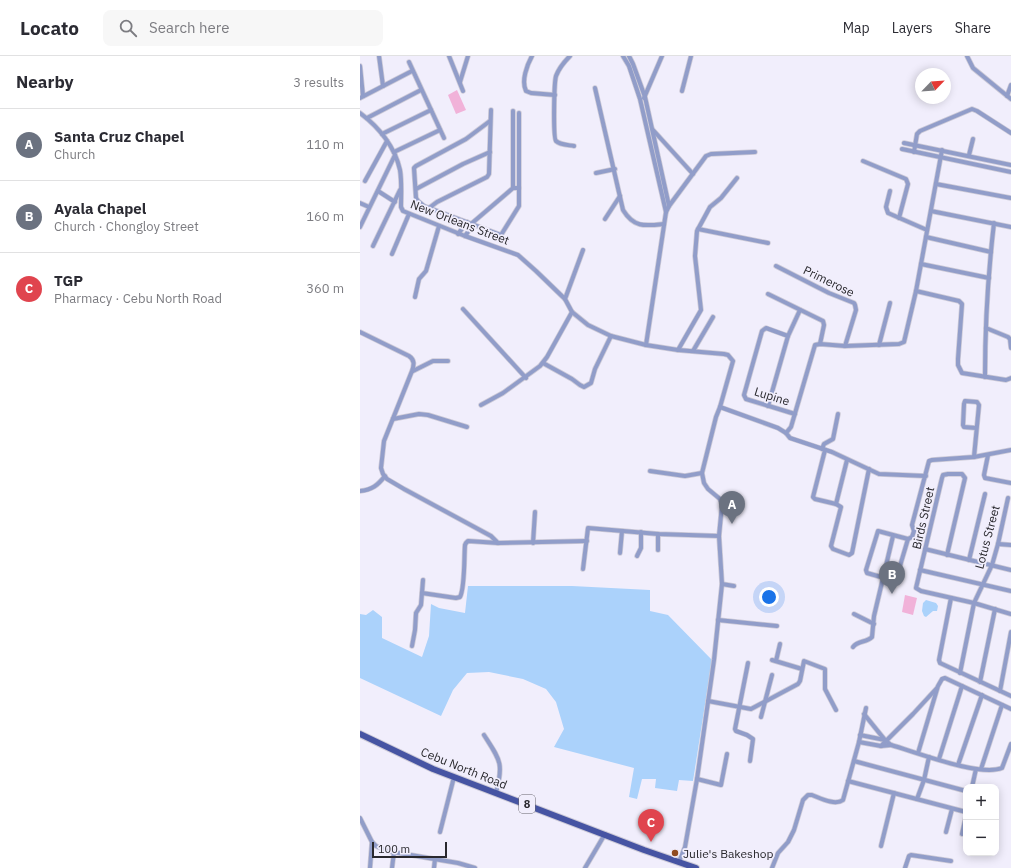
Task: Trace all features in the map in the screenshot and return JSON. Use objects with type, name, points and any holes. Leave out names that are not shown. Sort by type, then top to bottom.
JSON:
[{"type":"main road","name":"Cebu North Road","points":[[360,734],[433,769],[696,868]]},
{"type":"street","points":[[379,56],[383,86]]},
{"type":"street","points":[[449,56],[463,91]]},
{"type":"street","points":[[460,83],[468,56]]},
{"type":"street","points":[[532,56],[528,64],[524,84],[526,91],[531,93],[555,95]]},
{"type":"street","points":[[570,56],[561,65],[556,78],[554,139],[558,143],[574,146]]},
{"type":"street","points":[[623,56],[629,66],[650,130],[669,206]]},
{"type":"street","points":[[629,56],[645,98],[666,212]]},
{"type":"street","points":[[645,98],[662,56]]},
{"type":"street","points":[[682,90],[691,56]]},
{"type":"street","points":[[967,56],[973,68],[1009,98]]},
{"type":"street","points":[[408,62],[444,138]]},
{"type":"street","points":[[360,66],[361,97],[412,71]]},
{"type":"street","points":[[1009,98],[1011,84]]},
{"type":"street","points":[[595,88],[615,169],[623,210],[628,218],[636,224],[664,224]]},
{"type":"street","points":[[367,118],[421,90]]},
{"type":"street","points":[[640,99],[645,98]]},
{"type":"street","points":[[914,152],[917,134],[920,131],[972,109],[978,111],[1011,133]]},
{"type":"street","points":[[382,134],[431,110]]},
{"type":"street","points":[[429,208],[437,202],[487,177],[490,173],[491,110]]},
{"type":"street","points":[[513,111],[513,188]]},
{"type":"street","name":"New Orleans Street","points":[[360,113],[367,118],[382,134],[395,153],[400,171],[401,207],[403,211],[458,234],[518,255],[565,299],[572,312]]},
{"type":"street","points":[[490,121],[466,139],[416,166],[414,170],[416,198],[424,206],[500,235],[518,208],[519,113]]},
{"type":"street","points":[[360,225],[378,191],[395,153],[440,130]]},
{"type":"street","points":[[650,130],[694,174]]},
{"type":"street","points":[[969,155],[974,138]]},
{"type":"street","points":[[365,181],[387,140]]},
{"type":"street","points":[[904,142],[1011,165]]},
{"type":"street","points":[[902,149],[1011,172]]},
{"type":"street","points":[[786,433],[795,414],[814,346],[820,344],[845,346],[879,345],[899,344],[904,342],[916,291],[942,150]]},
{"type":"street","points":[[416,189],[463,164],[490,152]]},
{"type":"street","points":[[646,345],[664,224],[666,212],[669,206],[706,156],[711,154],[755,152]]},
{"type":"street","points":[[863,161],[906,179],[908,184],[900,218]]},
{"type":"street","points":[[596,173],[615,169]]},
{"type":"street","points":[[678,350],[701,310],[695,251],[698,229],[710,208],[721,198],[737,178]]},
{"type":"street","points":[[936,184],[1011,198]]},
{"type":"street","points":[[373,246],[401,187]]},
{"type":"street","points":[[458,234],[513,188],[519,188]]},
{"type":"street","points":[[378,191],[395,202]]},
{"type":"street","points":[[890,191],[886,207],[891,215],[927,230]]},
{"type":"street","points":[[605,219],[620,196]]},
{"type":"street","points":[[360,203],[369,207]]},
{"type":"street","points":[[931,211],[1011,227]]},
{"type":"street","points":[[392,254],[409,214]]},
{"type":"street","points":[[985,377],[986,328],[994,223]]},
{"type":"street","points":[[465,236],[471,224]]},
{"type":"street","points":[[415,297],[420,279],[426,271],[439,226]]},
{"type":"street","points":[[698,229],[768,243]]},
{"type":"street","points":[[926,236],[991,252]]},
{"type":"street","points":[[565,299],[584,250]]},
{"type":"street","points":[[920,264],[989,278]]},
{"type":"street","name":"Primerose","points":[[776,266],[829,293],[854,303],[856,310],[845,346]]},
{"type":"street","points":[[916,291],[959,301],[962,304],[958,365],[962,373],[1006,380],[1011,378]]},
{"type":"street","points":[[768,294],[823,321],[824,325],[820,344]]},
{"type":"street","points":[[879,345],[890,303]]},
{"type":"street","points":[[463,309],[526,378]]},
{"type":"street","points":[[768,406],[788,336],[800,310]]},
{"type":"street","points":[[481,405],[526,378],[543,363],[572,312],[588,325],[611,336],[646,345],[678,350],[693,350],[724,354],[728,355],[733,362],[716,417],[702,473],[704,483],[708,489],[720,499],[722,504],[719,536],[722,584],[697,779],[685,847],[679,862]]},
{"type":"street","points":[[693,350],[712,317]]},
{"type":"street","points":[[986,328],[1008,337],[1010,339],[1011,348]]},
{"type":"street","name":"Lupine","points":[[788,336],[769,329],[762,330],[744,397],[746,399],[795,414]]},
{"type":"street","points":[[360,332],[412,358],[414,366],[384,441],[381,468],[385,476],[387,479],[404,490],[491,536],[498,543]]},
{"type":"street","points":[[543,363],[580,385],[584,387],[588,386],[592,383],[596,369],[611,336]]},
{"type":"street","points":[[412,371],[433,361],[448,361]]},
{"type":"street","points":[[974,457],[978,403],[965,402],[963,425],[964,427],[976,428]]},
{"type":"street","points":[[720,407],[778,428],[786,433],[790,438],[823,449],[882,474],[926,476]]},
{"type":"street","points":[[394,419],[419,414],[428,415],[468,427]]},
{"type":"street","points":[[838,414],[833,439],[824,444],[813,497],[815,499],[836,504],[841,508],[831,547],[833,549],[850,554],[853,552],[869,469]]},
{"type":"street","points":[[908,538],[895,584],[884,578],[867,573],[866,570],[878,531],[893,536],[908,538],[912,537],[914,533],[912,525],[926,476],[928,463],[931,460],[988,456],[1011,450]]},
{"type":"street","points":[[988,456],[984,477],[1011,483]]},
{"type":"street","points":[[836,504],[847,460]]},
{"type":"street","points":[[650,471],[685,476],[702,473]]},
{"type":"street","name":"Birds Street","points":[[947,555],[965,478],[962,474],[943,475],[916,588],[921,592],[951,598]]},
{"type":"street","points":[[360,491],[375,487],[385,476]]},
{"type":"street","points":[[969,560],[985,494]]},
{"type":"street","name":"Lotus Street","points":[[960,673],[974,603],[992,565],[1008,498]]},
{"type":"street","points":[[533,542],[535,512]]},
{"type":"street","points":[[583,569],[588,528],[658,534],[719,536]]},
{"type":"street","points":[[620,553],[622,531]]},
{"type":"street","points":[[637,556],[641,548],[641,532]]},
{"type":"street","points":[[658,534],[658,550]]},
{"type":"street","points":[[853,646],[871,638],[874,616],[893,536]]},
{"type":"street","points":[[422,593],[456,598],[460,597],[462,594],[466,543],[471,541],[498,543],[587,541]]},
{"type":"street","points":[[998,544],[1011,546]]},
{"type":"street","points":[[925,549],[1011,570]]},
{"type":"street","points":[[920,570],[1011,591]]},
{"type":"street","points":[[412,646],[416,614],[421,605],[423,580]]},
{"type":"street","points":[[722,584],[734,586]]},
{"type":"street","points":[[1011,614],[951,598],[939,662],[942,665],[1011,696]]},
{"type":"street","points":[[980,682],[995,609]]},
{"type":"street","points":[[854,614],[874,624]]},
{"type":"street","points":[[718,620],[777,626]]},
{"type":"street","points":[[1000,691],[1011,632]]},
{"type":"street","points":[[780,644],[774,660],[802,669]]},
{"type":"street","points":[[708,701],[751,709],[798,684],[804,661],[825,669],[825,689],[836,710]]},
{"type":"street","points":[[748,663],[735,729],[736,731],[748,735],[753,739],[750,761]]},
{"type":"street","points":[[760,717],[772,675]]},
{"type":"street","points":[[918,753],[938,686],[943,678],[1011,708]]},
{"type":"street","points":[[880,746],[913,714],[938,686]]},
{"type":"street","points":[[938,759],[962,686]]},
{"type":"street","points":[[958,765],[982,695]]},
{"type":"street","points":[[973,784],[1002,705]]},
{"type":"street","points":[[772,868],[778,853],[788,842],[805,797],[812,795],[836,803],[843,800],[859,742],[866,708]]},
{"type":"street","points":[[864,714],[885,740],[891,745]]},
{"type":"street","points":[[860,734],[885,740]]},
{"type":"street","points":[[484,735],[500,764],[500,778],[496,793]]},
{"type":"street","points":[[859,742],[880,746],[891,745],[958,765],[978,769],[1002,768],[1011,744]]},
{"type":"street","points":[[697,779],[721,785],[727,754]]},
{"type":"street","points":[[917,800],[924,780],[929,757]]},
{"type":"street","points":[[854,761],[963,790]]},
{"type":"street","points":[[440,832],[454,777]]},
{"type":"street","points":[[848,781],[963,811]]},
{"type":"street","points":[[881,846],[894,793]]},
{"type":"street","points":[[946,832],[952,809]]},
{"type":"street","points":[[360,818],[372,842],[370,868]]},
{"type":"street","points":[[962,834],[965,820]]},
{"type":"street","points":[[585,868],[605,834]]},
{"type":"street","points":[[372,842],[383,849],[394,852],[458,863],[475,868]]},
{"type":"street","points":[[392,868],[394,852]]},
{"type":"street","points":[[905,868],[909,856],[911,855],[951,861]]},
{"type":"street","points":[[434,868],[435,859]]},
{"type":"shaded area","points":[[457,90],[466,110],[456,114],[448,95]]},
{"type":"shaded area","points":[[905,595],[917,598],[913,615],[902,612]]},
{"type":"water","points":[[468,586],[572,586],[650,590],[650,611],[668,615],[712,660],[693,781],[679,780],[677,791],[655,788],[656,779],[642,779],[637,799],[629,797],[634,768],[554,747],[564,729],[556,702],[546,689],[523,679],[489,672],[467,673],[453,690],[441,716],[360,678],[360,614],[366,615],[373,610],[382,617],[382,638],[422,657],[429,636],[431,604],[439,608],[465,613]]},
{"type":"water","points":[[926,600],[936,603],[938,606],[937,611],[933,611],[926,617],[922,611],[923,603]]},
{"type":"place","name":"Santa Cruz Chapel","points":[[732,524]]},
{"type":"place","name":"Ayala Chapel","points":[[892,594]]},
{"type":"place","name":"TGP","points":[[651,842]]},
{"type":"place","name":"Julie's Bakeshop","points":[[675,853]]}]
